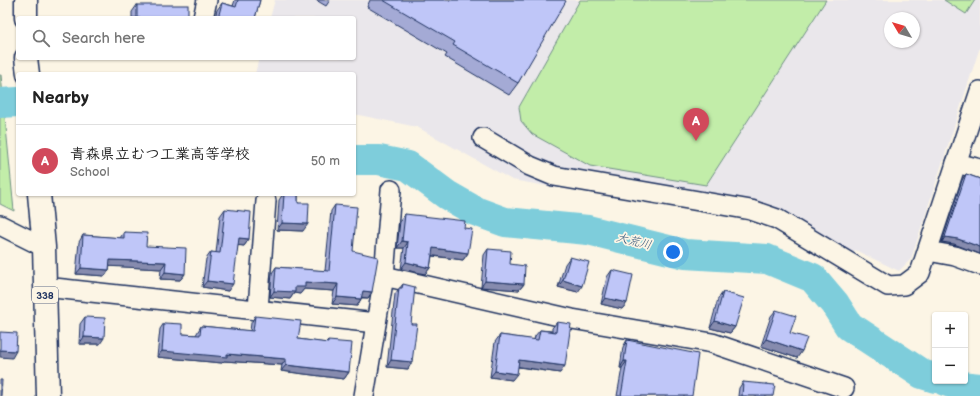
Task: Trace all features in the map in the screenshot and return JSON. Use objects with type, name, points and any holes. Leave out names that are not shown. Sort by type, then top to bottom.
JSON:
[{"type":"highway","points":[[26,60],[28,72]]},
{"type":"highway","name":"338","points":[[39,196],[44,247],[48,396]]},
{"type":"street","points":[[203,16],[207,0]]},
{"type":"street","points":[[483,138],[530,166],[554,176],[751,210],[777,219],[888,286],[904,285],[920,273],[979,96]]},
{"type":"street","points":[[956,163],[980,169]]},
{"type":"street","points":[[364,396],[384,276],[391,190]]},
{"type":"street","points":[[258,310],[266,201]]},
{"type":"street","points":[[0,225],[44,247]]},
{"type":"street","points":[[928,251],[955,256],[980,266]]},
{"type":"street","points":[[384,276],[572,319],[712,343],[844,388]]},
{"type":"street","points":[[45,287],[376,323]]},
{"type":"shaded area","points":[[275,0],[980,0],[980,47],[911,259],[899,271],[855,250],[844,269],[762,220],[621,196],[512,180],[417,127],[356,114],[356,72],[256,72],[258,60],[356,60],[356,16],[271,16]]},
{"type":"green space","points":[[580,0],[826,0],[706,185],[590,166],[532,134],[521,121],[519,107]]},
{"type":"green space","points":[[944,0],[975,0],[966,14]]},
{"type":"green space","points":[[1,75],[14,211],[0,204]]},
{"type":"building","points":[[238,0],[260,0],[256,16],[219,16],[222,3],[236,7]]},
{"type":"building","points":[[383,0],[566,1],[518,83],[453,45],[455,42]]},
{"type":"building","points":[[137,5],[188,5],[188,16],[137,16]]},
{"type":"building","points":[[966,174],[980,179],[980,247],[958,239],[945,237]]},
{"type":"building","points":[[284,196],[298,196],[298,203],[309,203],[308,224],[282,223]]},
{"type":"building","points":[[335,205],[357,207],[353,251],[378,257],[372,292],[363,291],[361,299],[337,297],[338,284],[305,282],[305,287],[295,287],[295,292],[274,291],[276,267],[329,271]]},
{"type":"building","points":[[225,209],[251,212],[249,239],[239,238],[233,284],[207,281],[211,252],[220,253]]},
{"type":"building","points":[[405,214],[465,221],[464,228],[472,229],[468,253],[433,248],[430,268],[406,262],[408,242],[402,241]]},
{"type":"building","points":[[124,232],[147,233],[146,246],[186,248],[185,274],[165,272],[166,262],[110,260],[109,270],[81,268],[83,235],[124,238]]},
{"type":"building","points":[[488,249],[511,251],[510,264],[525,266],[524,284],[485,281]]},
{"type":"building","points":[[570,257],[589,262],[582,286],[563,280]]},
{"type":"building","points":[[612,270],[633,275],[627,303],[605,298]]},
{"type":"building","points":[[403,284],[415,287],[411,324],[417,324],[412,362],[391,360],[399,288],[402,288]]},
{"type":"building","points":[[723,292],[744,298],[735,327],[715,321]]},
{"type":"building","points":[[776,310],[796,316],[790,333],[807,338],[802,351],[766,339]]},
{"type":"building","points":[[255,316],[301,321],[298,339],[328,343],[328,341],[352,343],[349,372],[286,365],[286,359],[227,354],[227,357],[162,351],[164,323],[182,324],[182,334],[200,335],[201,326],[253,331]]},
{"type":"building","points":[[85,317],[105,318],[104,338],[84,337]]},
{"type":"building","points":[[557,322],[571,324],[565,366],[519,360],[517,374],[495,371],[500,335],[538,340],[540,330],[556,332]]},
{"type":"building","points":[[0,332],[17,333],[16,351],[0,350]]},
{"type":"building","points":[[627,340],[698,354],[692,396],[621,396],[627,361],[624,361]]},
{"type":"building","points":[[0,380],[2,380],[1,396],[0,396]]},
{"type":"building","points":[[743,382],[775,385],[773,396],[742,396]]},
{"type":"waterway","name":"大荒川","points":[[0,103],[16,102]]},
{"type":"waterway","name":"大荒川","points":[[356,160],[379,160],[408,166],[447,195],[475,211],[505,222],[588,230],[685,254],[767,259],[813,278],[835,304],[849,326],[922,374],[932,377]]},
{"type":"waterway","name":"大荒川","points":[[954,384],[980,388]]},
{"type":"place","name":"青森県立むつ工業高等学校","points":[[696,141]]}]
